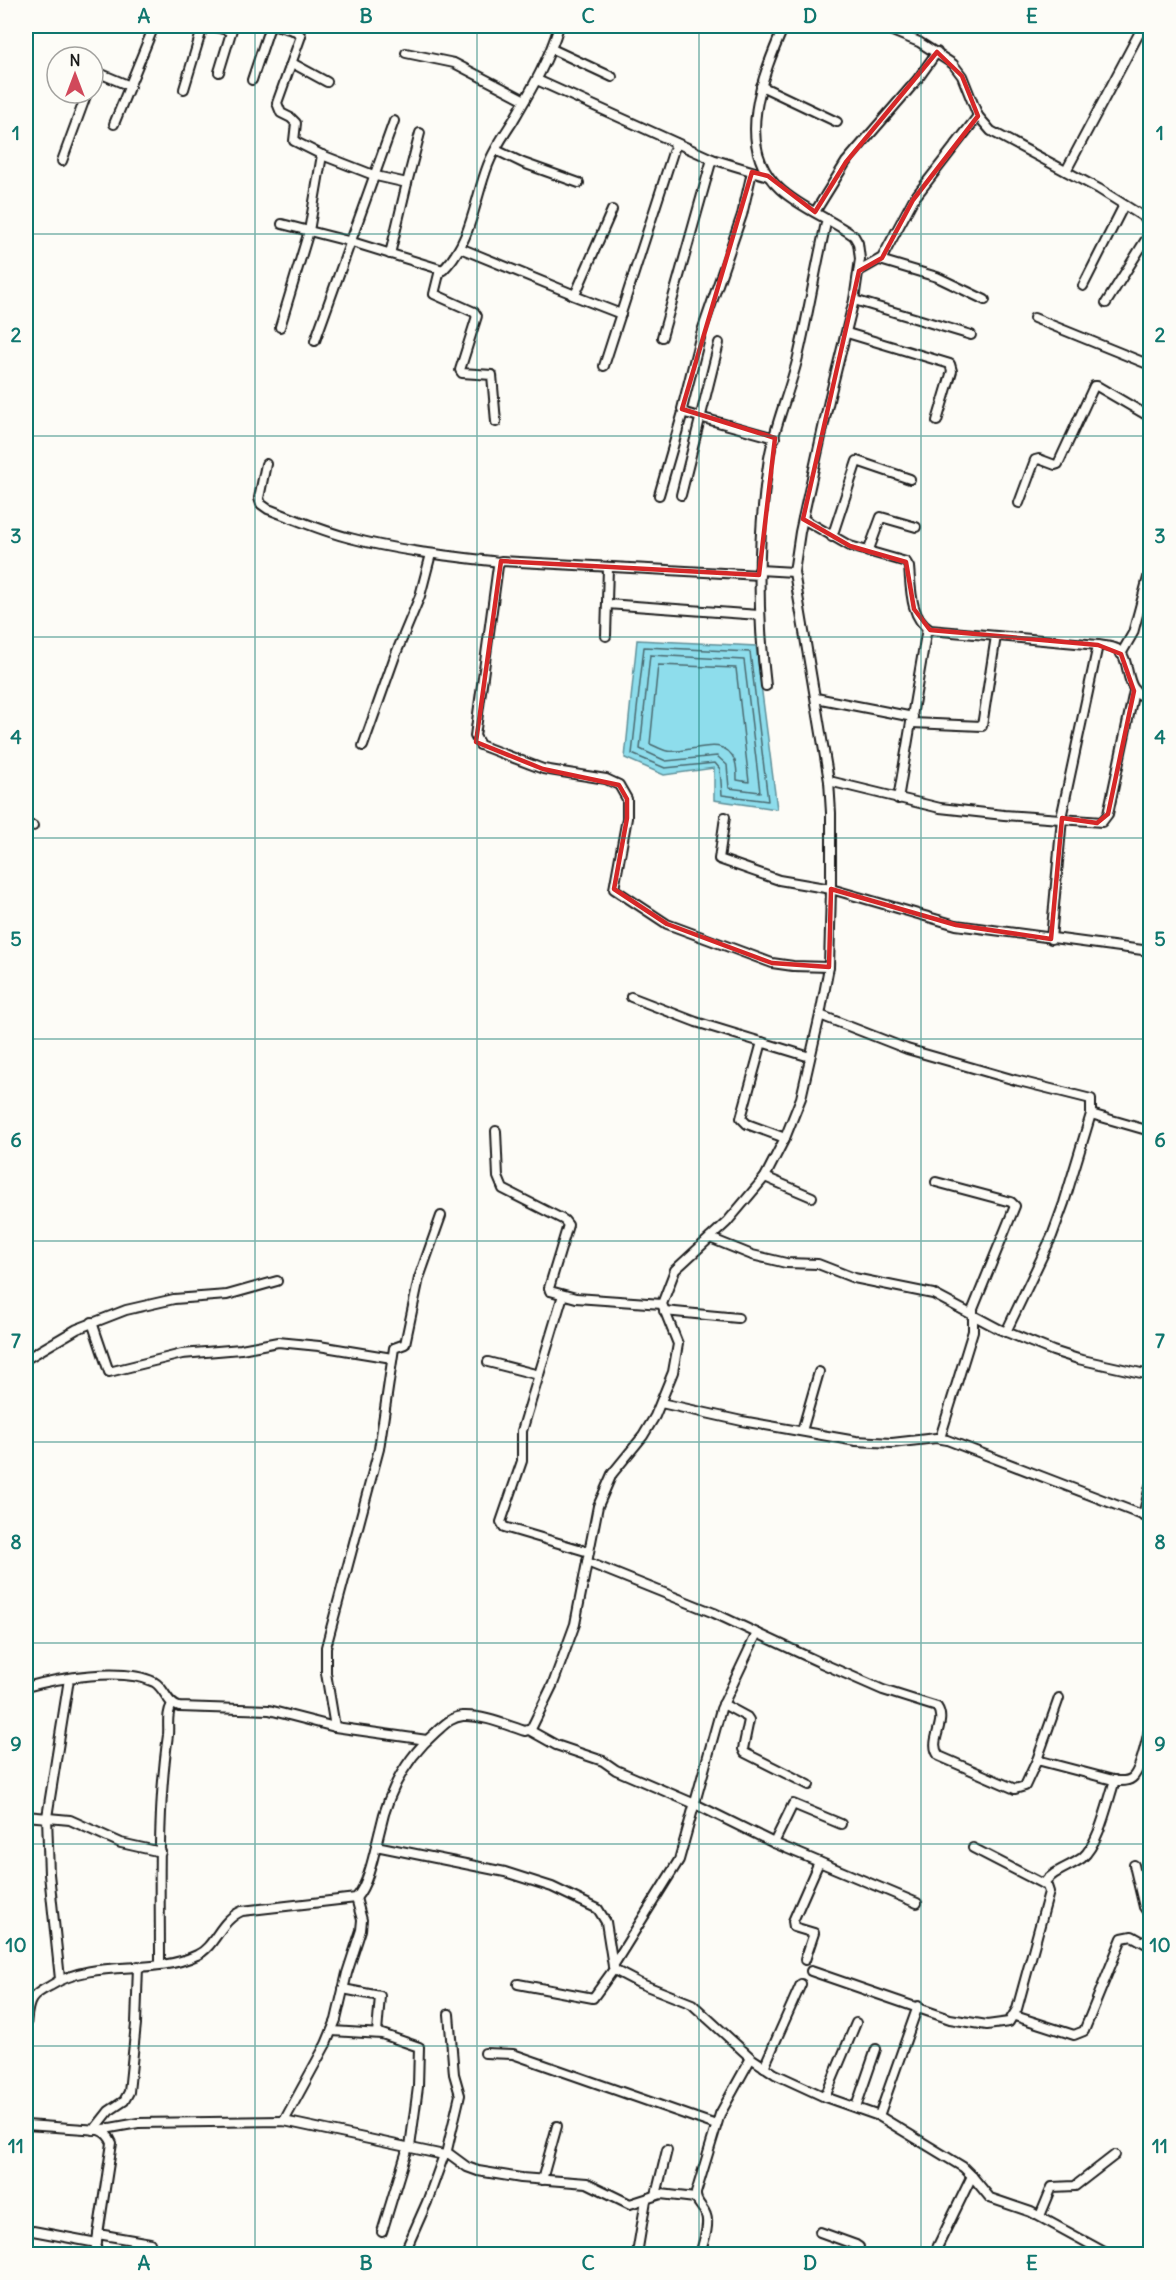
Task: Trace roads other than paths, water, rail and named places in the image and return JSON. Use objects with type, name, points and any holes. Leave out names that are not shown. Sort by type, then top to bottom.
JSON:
[{"type":"street","points":[[114,124],[154,26]]},
{"type":"street","points":[[184,89],[203,26]]},
{"type":"street","points":[[211,26],[232,28],[219,72]]},
{"type":"street","points":[[252,80],[270,26]]},
{"type":"street","points":[[278,26],[296,31],[301,36],[277,103],[277,108],[281,113],[296,123],[293,138],[296,143],[376,176],[407,183]]},
{"type":"street","points":[[282,224],[352,242],[440,270],[445,268],[460,248],[470,228],[488,164],[537,80],[552,49],[559,26]]},
{"type":"street","points":[[529,1730],[553,1684],[576,1623],[598,1506],[604,1490],[612,1474],[643,1437],[661,1403],[673,1372],[678,1348],[677,1340],[663,1307],[675,1270],[727,1222],[765,1177],[785,1138],[803,1091],[829,967],[831,813],[829,781],[794,572],[803,519],[830,396],[854,300],[859,270],[859,250],[857,239],[786,194],[768,176],[756,143],[754,116],[761,86],[784,26]]},
{"type":"street","points":[[880,26],[895,28],[953,64],[962,76],[978,116],[991,131],[1066,171],[1148,220],[1150,207]]},
{"type":"street","points":[[1066,171],[1143,26]]},
{"type":"street","points":[[552,49],[612,77]]},
{"type":"street","points":[[815,212],[846,162],[917,80],[937,52]]},
{"type":"street","points":[[406,53],[453,63],[525,100]]},
{"type":"street","points":[[292,63],[327,82]]},
{"type":"street","points":[[105,76],[130,86]]},
{"type":"street","points":[[537,80],[712,159],[768,176]]},
{"type":"street","points":[[761,86],[837,123]]},
{"type":"street","points":[[62,161],[83,105]]},
{"type":"street","points":[[859,270],[880,260],[913,201],[978,116]]},
{"type":"street","points":[[315,341],[394,121]]},
{"type":"street","points":[[390,254],[420,133]]},
{"type":"street","points":[[604,366],[676,142]]},
{"type":"street","points":[[496,150],[523,163],[579,183]]},
{"type":"street","points":[[280,327],[309,231],[322,155]]},
{"type":"street","points":[[662,337],[712,159]]},
{"type":"street","points":[[659,495],[683,412],[700,334],[742,215],[752,172]]},
{"type":"street","points":[[1083,286],[1124,205]]},
{"type":"street","points":[[572,295],[577,293],[612,210]]},
{"type":"street","points":[[766,686],[759,615],[767,472],[798,357],[827,219]]},
{"type":"street","points":[[1106,303],[1150,233]]},
{"type":"street","points":[[460,248],[621,314]]},
{"type":"street","points":[[880,260],[937,277],[985,300]]},
{"type":"street","points":[[440,270],[435,295],[474,312],[477,316],[460,370],[462,373],[493,376],[496,422]]},
{"type":"street","points":[[854,300],[971,334]]},
{"type":"street","points":[[1034,318],[1150,365]]},
{"type":"street","points":[[847,333],[950,364],[952,371],[937,421]]},
{"type":"street","points":[[681,495],[719,343]]},
{"type":"street","points":[[1019,502],[1035,460],[1058,464],[1094,386],[1150,417]]},
{"type":"street","points":[[683,412],[775,438]]},
{"type":"street","points":[[832,537],[857,461],[910,479]]},
{"type":"street","points":[[266,464],[259,498],[261,504],[268,509],[348,537],[431,554],[500,562],[794,572]]},
{"type":"street","points":[[868,552],[881,517],[916,527]]},
{"type":"street","points":[[803,519],[832,537],[868,552],[907,563],[914,609],[927,628],[933,631],[1115,648],[1121,654],[1134,691],[1106,819],[1097,823],[940,808],[829,781]]},
{"type":"street","points":[[363,746],[395,656],[420,596],[431,554]]},
{"type":"street","points":[[500,562],[477,714],[476,742],[543,769],[606,779],[619,785],[627,799],[627,818],[614,889],[667,924],[772,963],[829,967]]},
{"type":"street","points":[[606,636],[608,567]]},
{"type":"street","points":[[1121,654],[1133,633],[1150,570]]},
{"type":"street","points":[[607,604],[759,615]]},
{"type":"street","points":[[898,799],[927,628]]},
{"type":"street","points":[[816,698],[912,720],[982,726],[996,636]]},
{"type":"street","points":[[1051,939],[1062,818],[1098,645]]},
{"type":"street","points":[[1134,691],[1150,699]]},
{"type":"street","points":[[725,817],[719,859],[778,880],[831,889],[956,925],[1150,951]]},
{"type":"street","points":[[632,997],[696,1022],[810,1057]]},
{"type":"street","points":[[820,1015],[907,1049],[1015,1080],[1089,1097],[1092,1100],[1091,1114],[1052,1236],[1006,1332]]},
{"type":"street","points":[[762,1042],[741,1118],[747,1124],[785,1138]]},
{"type":"street","points":[[1091,1114],[1150,1131]]},
{"type":"street","points":[[496,1131],[498,1177],[502,1189],[564,1220],[568,1225],[550,1291],[576,1298],[738,1318]]},
{"type":"street","points":[[765,1177],[812,1197]]},
{"type":"street","points":[[936,1182],[1011,1202],[1015,1206],[974,1304],[973,1331],[940,1438]]},
{"type":"street","points":[[335,1727],[327,1683],[326,1647],[379,1449],[394,1347],[405,1345],[419,1278],[441,1216]]},
{"type":"street","points":[[710,1238],[744,1253],[763,1258],[790,1264],[818,1264],[854,1278],[933,1294],[1006,1332],[1066,1356],[1150,1375]]},
{"type":"street","points":[[26,1359],[44,1346],[110,1314],[174,1299],[227,1295],[277,1281]]},
{"type":"street","points":[[563,1295],[522,1431],[523,1457],[501,1525],[589,1552]]},
{"type":"street","points":[[92,1323],[110,1372],[182,1354],[241,1349],[278,1342],[319,1346],[392,1359]]},
{"type":"street","points":[[488,1362],[539,1375]]},
{"type":"street","points":[[802,1431],[819,1372]]},
{"type":"street","points":[[661,1403],[742,1421],[872,1442],[940,1438],[1147,1517],[1150,1486]]},
{"type":"street","points":[[587,1562],[714,1613],[875,1686],[937,1707],[941,1719],[934,1745],[936,1752],[942,1758],[1018,1789],[1025,1786],[1037,1760],[1059,1698]]},
{"type":"street","points":[[518,1984],[593,1998],[614,1968],[678,1860],[723,1704],[757,1633]]},
{"type":"street","points":[[26,1687],[69,1679],[114,1675],[146,1679],[158,1685],[172,1704],[179,1707],[269,1710],[335,1727],[427,1740]]},
{"type":"street","points":[[60,1979],[49,1874],[47,1817],[69,1679]]},
{"type":"street","points":[[160,1964],[163,1781],[168,1714],[172,1704]]},
{"type":"street","points":[[723,1704],[748,1718],[742,1749],[744,1754],[809,1785]]},
{"type":"street","points":[[284,2121],[332,2031],[362,1926],[356,1898],[365,1882],[384,1812],[397,1779],[427,1740],[448,1721],[462,1716],[529,1730],[542,1739],[603,1761],[616,1770],[695,1804],[774,1843],[917,1903]]},
{"type":"street","points":[[1037,1760],[1115,1780],[1128,1781],[1134,1776],[1150,1726]]},
{"type":"street","points":[[1043,1884],[1053,1874],[1082,1858],[1091,1847],[1115,1780]]},
{"type":"street","points":[[774,1843],[793,1804],[841,1824]]},
{"type":"street","points":[[26,1816],[47,1817],[79,1824],[128,1846],[161,1852]]},
{"type":"street","points":[[376,1846],[505,1872],[552,1887],[598,1909],[606,1922],[614,1968],[639,1983],[692,2004],[751,2058],[785,2079],[825,2097],[879,2116],[963,2167],[990,2198],[1040,2216],[1108,2254]]},
{"type":"street","points":[[811,1971],[918,2006],[950,2019],[987,2025],[1009,2022],[1015,2016],[1049,1892],[1047,1886],[973,1848]]},
{"type":"street","points":[[805,1960],[814,1933],[794,1927],[793,1921],[819,1862]]},
{"type":"street","points":[[1134,1865],[1144,1907],[1150,1916]]},
{"type":"street","points":[[26,2026],[28,2003],[36,1994],[60,1979],[89,1970],[160,1964],[202,1953],[224,1924],[242,1911],[356,1898]]},
{"type":"street","points":[[1015,2016],[1074,2035],[1080,2034],[1084,2031],[1122,1938],[1132,1936],[1150,1946]]},
{"type":"street","points":[[97,2130],[108,2111],[124,2101],[129,2092],[136,2024],[138,1966]]},
{"type":"street","points":[[764,2067],[801,1984]]},
{"type":"street","points":[[343,1989],[380,1996],[377,2033]]},
{"type":"street","points":[[879,2116],[918,2006]]},
{"type":"street","points":[[404,2254],[445,2154],[460,2096],[454,2074],[449,2014]]},
{"type":"street","points":[[825,2097],[856,2023]]},
{"type":"street","points":[[332,2031],[377,2033],[419,2047],[418,2087],[409,2147],[382,2232]]},
{"type":"street","points":[[856,2107],[876,2049]]},
{"type":"street","points":[[486,2053],[513,2054],[716,2125]]},
{"type":"street","points":[[695,2198],[724,2104],[751,2058]]},
{"type":"street","points":[[26,2125],[97,2130],[138,2123],[284,2121],[450,2154],[467,2167],[478,2171],[542,2180],[587,2183],[630,2204],[656,2195],[695,2198]]},
{"type":"street","points":[[542,2180],[557,2126]]},
{"type":"street","points":[[95,2254],[112,2143],[106,2133],[97,2130]]},
{"type":"street","points":[[656,2195],[667,2150]]},
{"type":"street","points":[[1040,2216],[1052,2187],[1075,2186],[1114,2155]]},
{"type":"street","points":[[934,2254],[972,2176]]},
{"type":"street","points":[[695,2198],[706,2214],[707,2221],[700,2254]]},
{"type":"street","points":[[637,2254],[646,2200]]},
{"type":"street","points":[[26,2231],[97,2243]]},
{"type":"street","points":[[820,2232],[856,2245],[859,2247],[858,2254]]},
{"type":"street","points":[[98,2234],[150,2243]]},
{"type":"water","points":[[637,640],[756,646],[777,809],[714,800],[714,768],[664,775],[625,758]]}]
